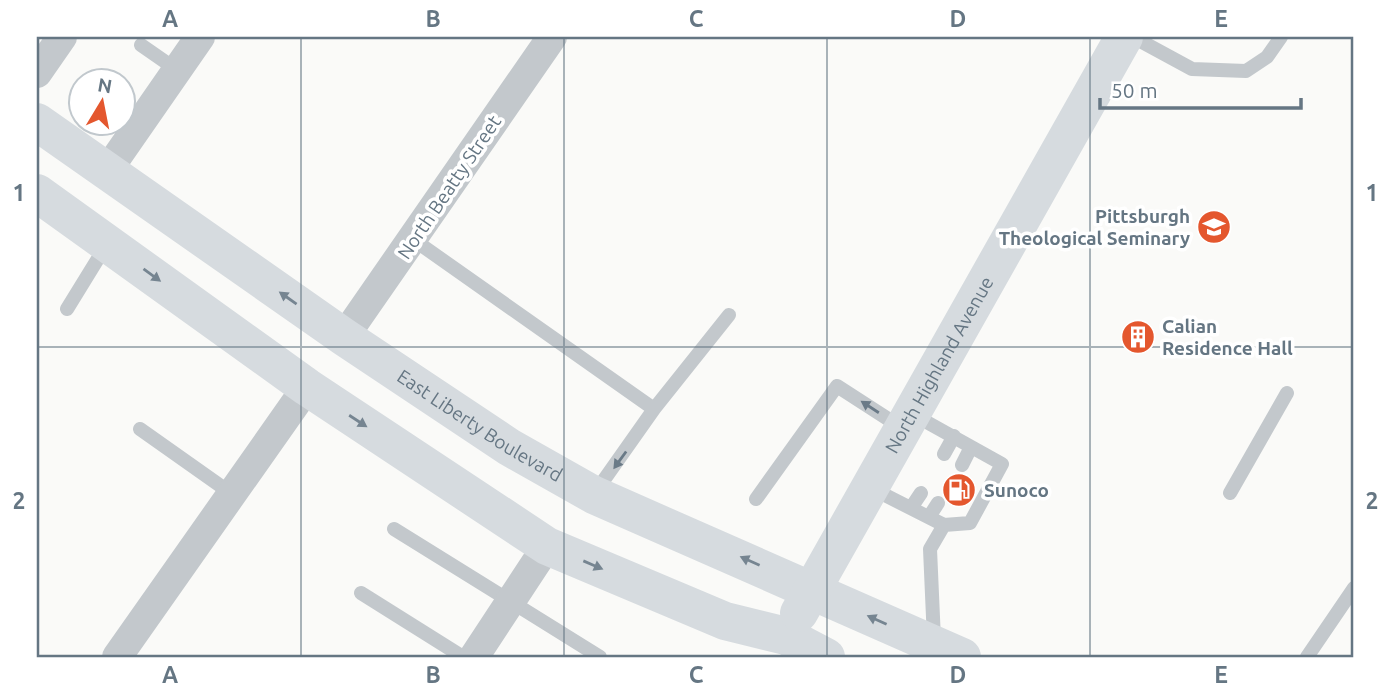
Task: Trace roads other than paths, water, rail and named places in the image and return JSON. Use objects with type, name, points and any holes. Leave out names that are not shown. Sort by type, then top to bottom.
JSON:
[{"type":"main road","name":"North Highland Avenue","points":[[780,647],[1124,37]]},
{"type":"main road","name":"East Liberty Boulevard","points":[[37,122],[344,337],[509,447],[594,495],[813,589],[948,651]]},
{"type":"main road","points":[[37,193],[307,387],[547,546],[780,647],[826,657]]},
{"type":"street","points":[[37,73],[62,37]]},
{"type":"street","points":[[107,171],[200,37]]},
{"type":"street","name":"North Beatty Street","points":[[344,337],[414,240],[552,37]]},
{"type":"street","points":[[117,657],[307,387]]},
{"type":"street","points":[[474,657],[547,546]]},
{"type":"lane","points":[[1133,37],[1192,69],[1246,71],[1267,57],[1281,37]]},
{"type":"lane","points":[[141,45],[177,70]]},
{"type":"lane","points":[[414,240],[654,410]]},
{"type":"lane","points":[[67,309],[107,243]]},
{"type":"lane","points":[[594,495],[654,410],[729,315]]},
{"type":"lane","points":[[756,499],[837,386],[907,421],[954,436],[1002,464],[971,523],[944,526],[870,487]]},
{"type":"lane","points":[[1230,493],[1287,393]]},
{"type":"lane","points":[[140,429],[232,494]]},
{"type":"lane","points":[[944,454],[954,436]]},
{"type":"lane","points":[[962,465],[971,447]]},
{"type":"lane","points":[[911,508],[921,493]]},
{"type":"lane","points":[[929,517],[938,503]]},
{"type":"lane","points":[[944,526],[930,548],[948,651]]},
{"type":"lane","points":[[394,529],[600,657]]},
{"type":"lane","points":[[1307,657],[1354,588]]},
{"type":"lane","points":[[360,593],[463,657]]},
{"type":"place","name":"Pittsburgh Theological Seminary","points":[[1214,227]]},
{"type":"place","name":"Calian Residence Hall","points":[[1138,337]]},
{"type":"place","name":"Sunoco","points":[[959,490]]}]
